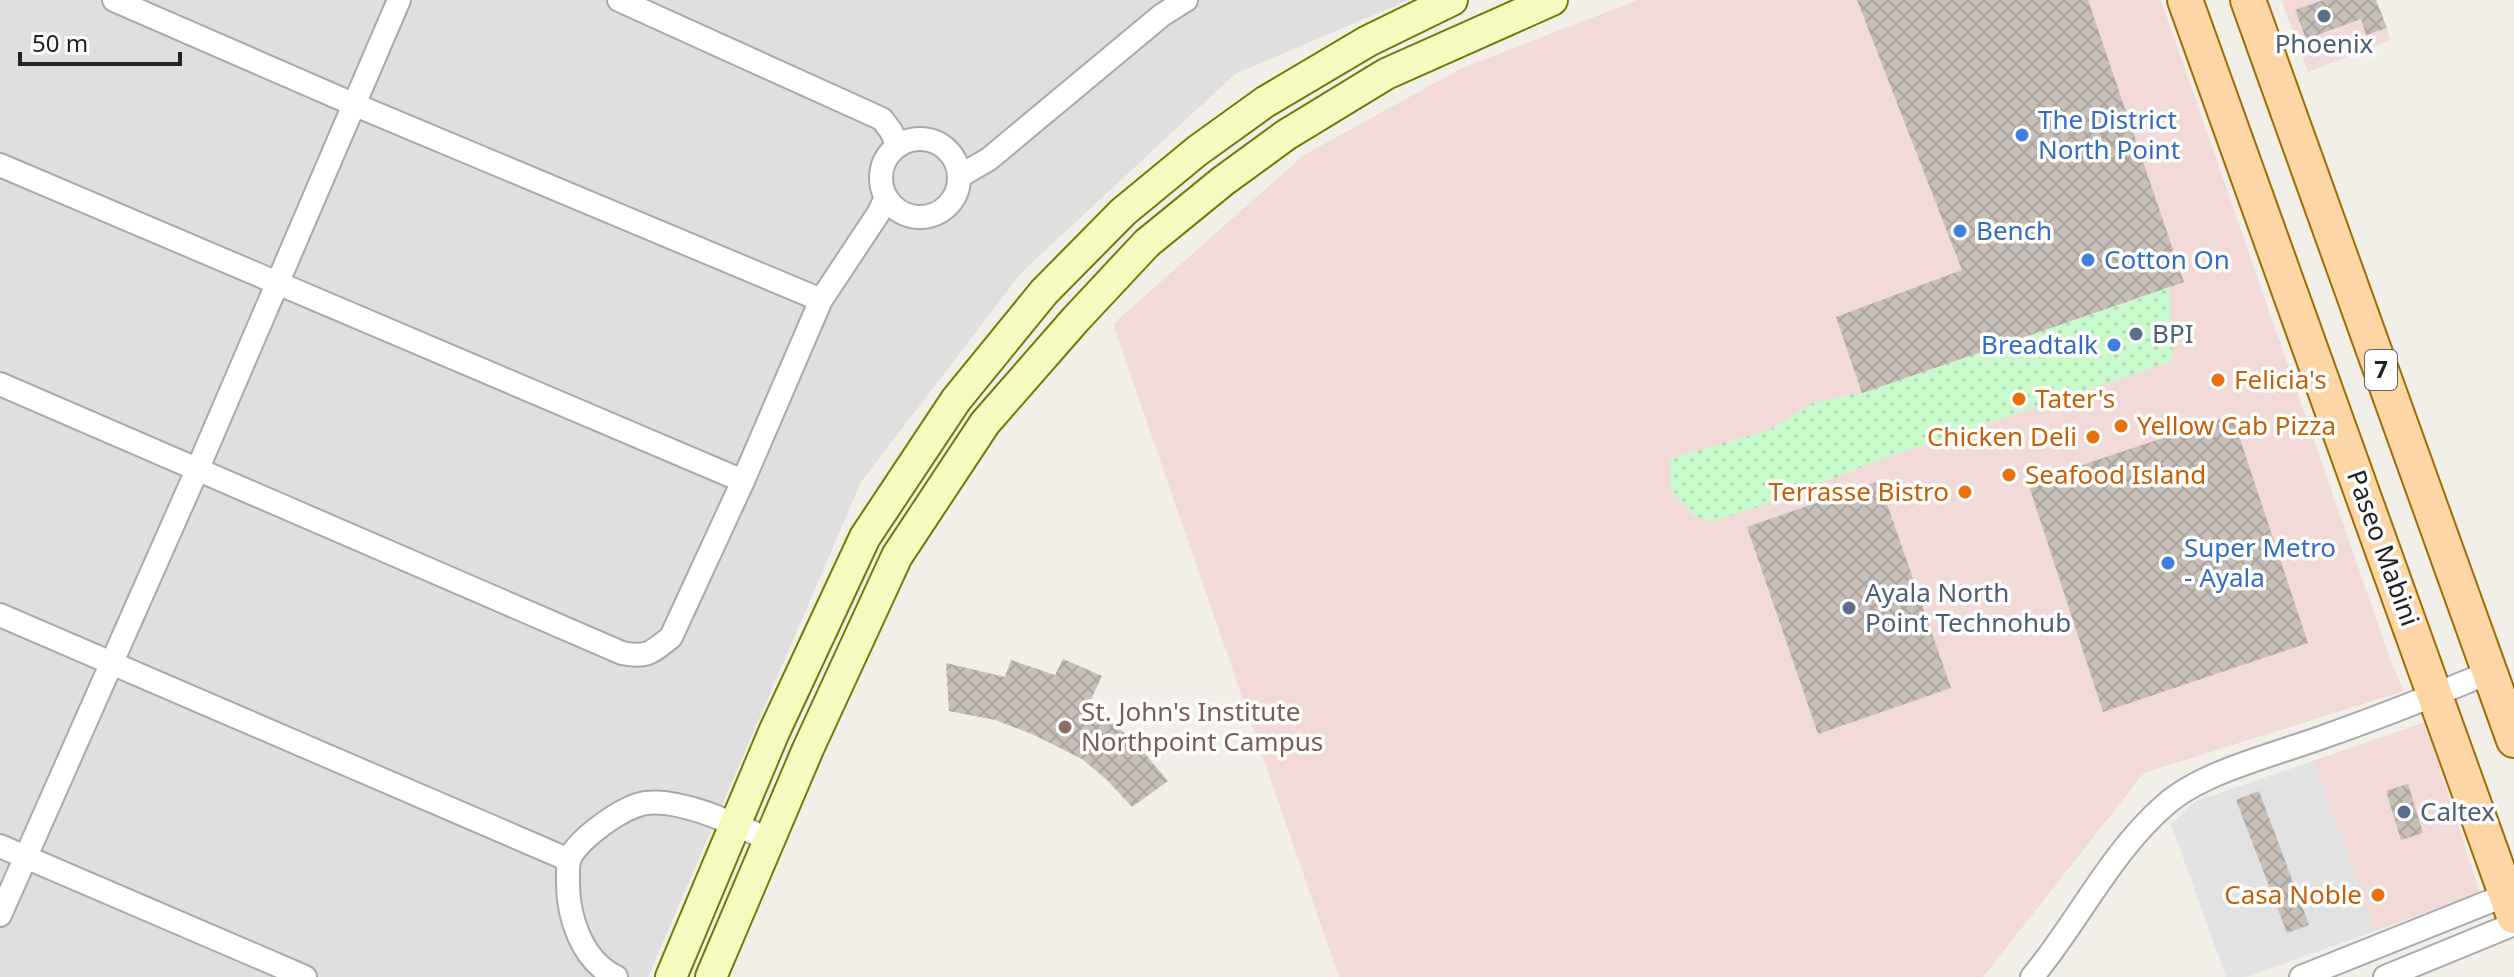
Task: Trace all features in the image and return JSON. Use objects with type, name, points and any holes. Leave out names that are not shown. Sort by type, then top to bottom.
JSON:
[{"type":"main road","name":"7","points":[[2248,0],[2514,740]]},
{"type":"main road","name":"Paseo Mabini","points":[[2186,1],[2511,912]]},
{"type":"street","points":[[114,0],[821,300]]},
{"type":"street","points":[[0,915],[198,468],[399,0]]},
{"type":"street","points":[[619,0],[882,119],[898,146]]},
{"type":"street","points":[[960,176],[989,159],[1030,127],[1156,8],[1186,0]]},
{"type":"street","points":[[671,977],[774,732],[865,537],[956,400],[1044,292],[1123,212],[1197,151],[1265,102],[1368,41],[1452,0]]},
{"type":"street","points":[[711,977],[768,839],[897,556],[985,423],[1147,243],[1223,181],[1286,135],[1386,74],[1539,2]]},
{"type":"street","points":[[922,138],[931,140],[952,156],[959,167],[960,176],[954,199],[936,213],[922,217],[908,216],[895,210],[885,200],[879,181],[882,164],[889,153],[898,146],[922,138]]},
{"type":"street","points":[[0,165],[743,481]]},
{"type":"street","points":[[0,384],[622,653],[641,657],[671,637],[821,300],[885,200]]},
{"type":"street","points":[[919,452],[950,473]]},
{"type":"street","points":[[0,615],[569,860]]},
{"type":"street","points":[[2032,977],[2115,860],[2165,804],[2200,781],[2389,714],[2490,672]]},
{"type":"street","points":[[616,977],[602,970],[581,940],[569,909],[569,860],[588,836],[609,819],[645,803],[687,807],[768,839]]},
{"type":"street","points":[[0,846],[305,977]]},
{"type":"street","points":[[2301,977],[2511,912]]},
{"type":"street","points":[[2385,977],[2511,912]]},
{"type":"shaded area","points":[[0,0],[1409,0],[1235,74],[1022,272],[861,482],[648,977],[0,977]]},
{"type":"shaded area","points":[[1638,0],[2161,0],[2389,656],[2404,691],[2144,773],[1983,977],[1339,977],[1113,324],[1304,155],[1462,68]]},
{"type":"shaded area","points":[[2281,0],[2376,0],[2391,40],[2308,72]]},
{"type":"shaded area","name":"Caltex","points":[[2425,722],[2480,893],[2375,931],[2313,761]]},
{"type":"shaded area","points":[[2313,761],[2375,931],[2246,977],[2226,977],[2171,824],[2196,801]]},
{"type":"green space","points":[[2169,287],[2173,361],[1891,456],[1714,521],[1697,518],[1671,491],[1669,459],[1769,430],[1813,403],[1862,393]]},
{"type":"building","name":"The District North Point","points":[[1857,0],[2088,0],[2184,282],[1862,393],[1836,317],[1962,270]]},
{"type":"building","name":"Phoenix","points":[[2323,0],[2376,0],[2387,28],[2366,35],[2361,19],[2306,39],[2295,10]]},
{"type":"building","name":"Super Metro - Ayala","points":[[2232,415],[2308,643],[2103,712],[2028,483]]},
{"type":"building","name":"Ayala North Point Technohub","points":[[1879,481],[1951,688],[1818,734],[1747,527]]},
{"type":"building","name":"St. John's Institute Northpoint Campus","points":[[1063,659],[1102,676],[1087,708],[1109,720],[1134,741],[1168,781],[1132,807],[1082,759],[995,720],[949,711],[946,663],[1005,677],[1011,660],[1055,675]]},
{"type":"building","name":"Caltex","points":[[2408,784],[2423,833],[2401,840],[2386,791]]},
{"type":"building","points":[[2259,791],[2309,925],[2287,933],[2236,800]]},
{"type":"place","name":"Phoenix","points":[[2324,16]]},
{"type":"place","name":"The District North Point","points":[[2022,135]]},
{"type":"place","name":"Bench","points":[[1960,231]]},
{"type":"place","name":"Cotton On","points":[[2088,260]]},
{"type":"place","name":"BPI","points":[[2136,334]]},
{"type":"place","name":"Breadtalk","points":[[2114,345]]},
{"type":"place","name":"Felicia's","points":[[2218,380]]},
{"type":"place","name":"Tater's","points":[[2019,399]]},
{"type":"place","name":"Yellow Cab Pizza","points":[[2121,426]]},
{"type":"place","name":"Chicken Deli","points":[[2093,437]]},
{"type":"place","name":"Seafood Island","points":[[2009,475]]},
{"type":"place","name":"Terrasse Bistro","points":[[1965,492]]},
{"type":"place","name":"Super Metro - Ayala","points":[[2168,563]]},
{"type":"place","name":"Ayala North Point Technohub","points":[[1849,608]]},
{"type":"place","name":"St. John's Institute Northpoint Campus","points":[[1065,727]]},
{"type":"place","name":"Caltex","points":[[2404,812]]},
{"type":"place","name":"Casa Noble","points":[[2378,895]]}]
